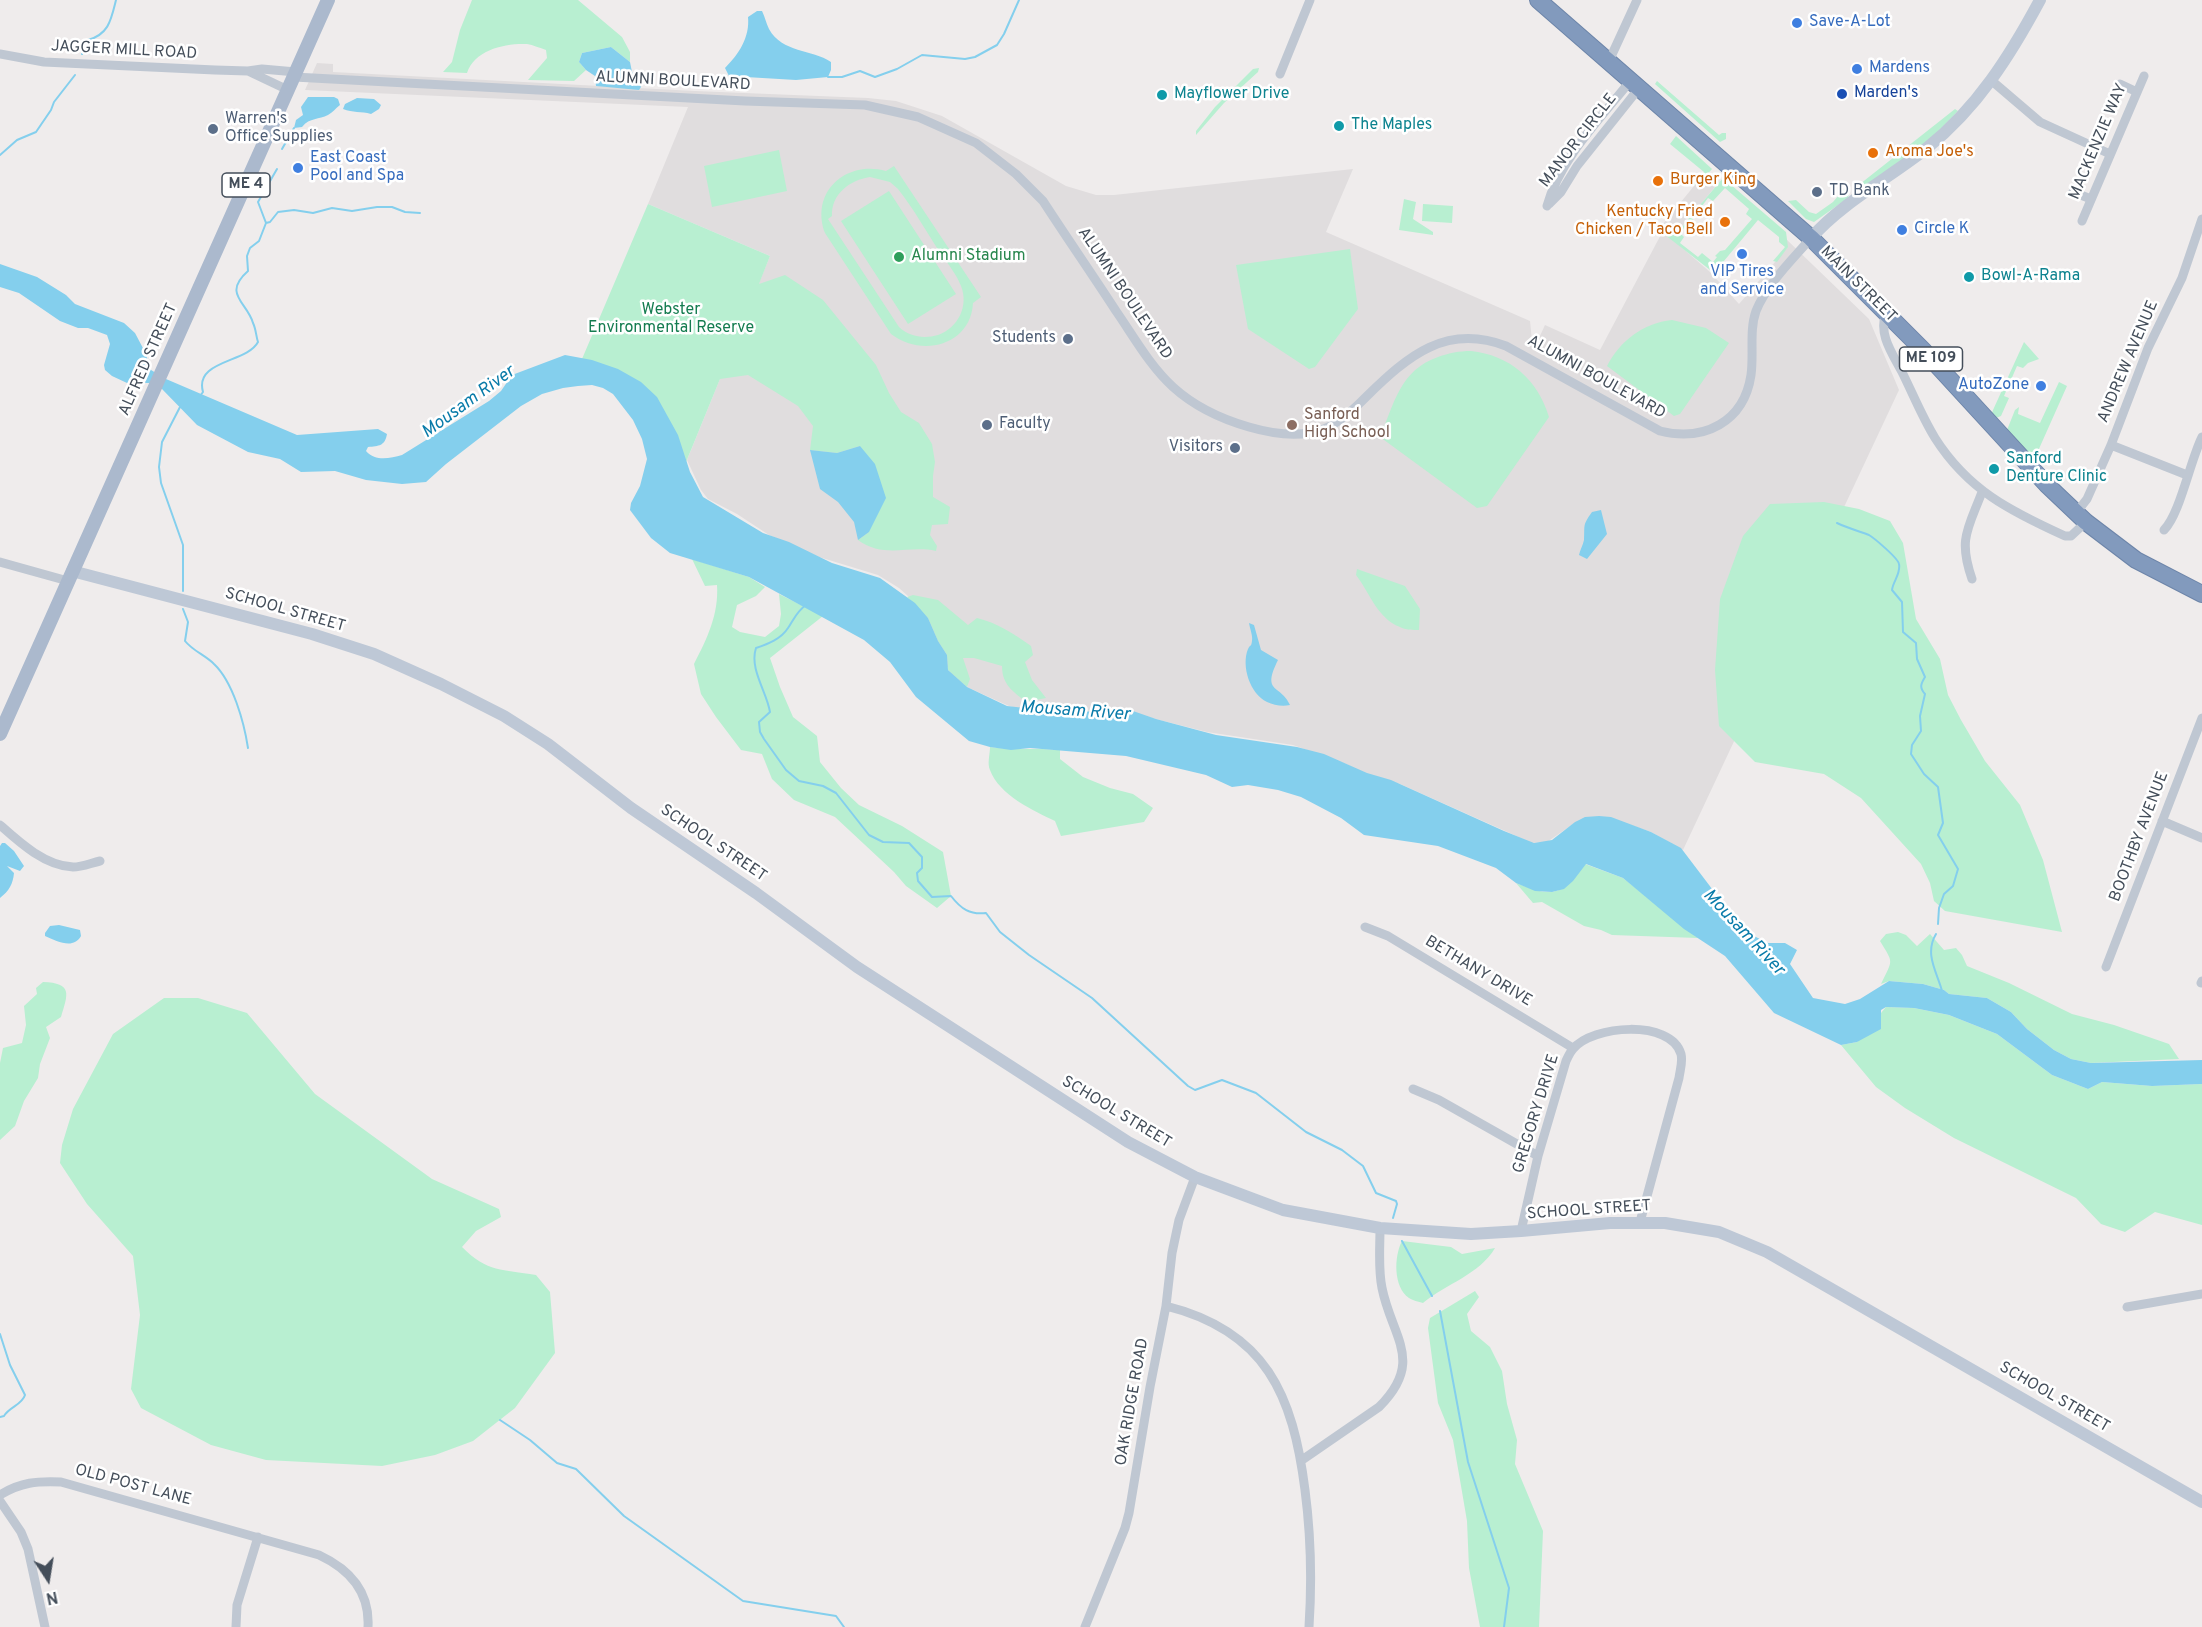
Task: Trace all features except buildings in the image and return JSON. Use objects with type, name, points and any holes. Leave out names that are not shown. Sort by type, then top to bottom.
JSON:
[{"type":"highway","name":"MAIN STREET","points":[[1538,0],[1810,238],[1886,313],[2047,485],[2081,518],[2136,560],[2202,594]]},
{"type":"main road","name":"ALFRED STREET","points":[[0,734],[328,0]]},
{"type":"street","points":[[1280,74],[1310,0]]},
{"type":"street","points":[[1609,61],[1637,0]]},
{"type":"street","points":[[1810,238],[1819,228],[1860,196],[1933,143],[1971,106],[1992,81],[2040,0]]},
{"type":"street","name":"JAGGER MILL ROAD","points":[[0,54],[44,62],[248,72],[262,69],[295,74]]},
{"type":"street","name":"JAGGER MILL ROAD","points":[[248,72],[288,90]]},
{"type":"street","name":"ALUMNI BOULEVARD","points":[[295,74],[762,102],[865,105],[918,117],[989,151],[1043,201],[1145,354],[1173,387],[1202,408],[1230,421],[1286,434],[1313,432],[1333,424],[1357,405],[1398,366],[1416,353],[1438,343],[1467,339],[1484,340],[1506,346],[1659,431],[1678,435],[1708,430],[1724,422],[1741,403],[1750,376],[1753,321],[1757,310],[1770,287],[1810,238]]},
{"type":"street","name":"MACKENZIE WAY","points":[[2082,221],[2144,76]]},
{"type":"street","points":[[1992,81],[2040,122],[2110,154]]},
{"type":"street","name":"MANOR CIRCLE","points":[[1635,84],[1561,192],[1547,206],[1552,187],[1569,159],[1635,84]]},
{"type":"street","points":[[2120,84],[2137,92]]},
{"type":"street","points":[[2073,192],[2091,199]]},
{"type":"street","name":"ANDREW AVENUE","points":[[2081,518],[2148,348],[2182,278],[2202,219]]},
{"type":"street","points":[[1886,313],[1883,321],[1885,338],[1926,422],[1948,458],[1965,477],[1982,492],[2065,536],[2071,536],[2081,518]]},
{"type":"street","points":[[2164,530],[2172,520],[2202,437]]},
{"type":"street","points":[[2110,445],[2187,475]]},
{"type":"street","points":[[1972,579],[1965,561],[1964,541],[1982,492]]},
{"type":"street","points":[[0,562],[70,576]]},
{"type":"street","name":"SCHOOL STREET","points":[[70,576],[312,634],[363,651],[441,684],[504,716],[548,744],[631,808],[742,883],[857,967],[1128,1142],[1195,1177],[1283,1210],[1380,1228],[1436,1233],[1521,1232],[1582,1225],[1640,1222],[1685,1225],[1719,1232],[1767,1252],[2202,1502]]},
{"type":"street","name":"BOOTHBY AVENUE","points":[[2106,967],[2202,718]]},
{"type":"street","points":[[2162,821],[2202,837]]},
{"type":"street","points":[[0,825],[24,846],[58,864],[76,867],[100,861]]},
{"type":"street","name":"BETHANY DRIVE","points":[[1365,927],[1388,936],[1574,1048]]},
{"type":"street","name":"GREGORY DRIVE","points":[[1521,1232],[1538,1156],[1560,1081],[1574,1048],[1599,1033],[1632,1029],[1646,1030],[1674,1042],[1680,1052],[1681,1065],[1640,1222]]},
{"type":"street","points":[[1413,1089],[1439,1100],[1538,1156]]},
{"type":"street","name":"OAK RIDGE ROAD","points":[[1085,1627],[1125,1528],[1129,1512],[1166,1306],[1172,1253],[1179,1220],[1195,1177]]},
{"type":"street","points":[[1302,1460],[1379,1407],[1389,1397],[1400,1378],[1403,1356],[1400,1338],[1382,1291],[1380,1228]]},
{"type":"street","points":[[2127,1308],[2202,1294]]},
{"type":"street","points":[[1166,1306],[1186,1311],[1217,1324],[1233,1334],[1259,1358],[1279,1386],[1302,1460],[1311,1554],[1309,1627]]},
{"type":"street","name":"OLD POST LANE","points":[[0,1495],[27,1482],[61,1482],[319,1555],[343,1568],[358,1585],[367,1606],[368,1627]]},
{"type":"street","points":[[0,1501],[21,1532],[28,1549],[45,1627]]},
{"type":"street","points":[[236,1627],[237,1605],[258,1537]]},
{"type":"shaded area","name":"Sanford High School","points":[[317,63],[333,64],[333,72],[896,101],[942,116],[1066,186],[1096,195],[1114,195],[1353,169],[1326,232],[1530,321],[1533,351],[1545,325],[1600,350],[1666,225],[1663,224],[1707,170],[1720,181],[1672,239],[1710,272],[1739,304],[1787,248],[1786,239],[1869,319],[1899,390],[1683,850],[1651,832],[1610,818],[1590,817],[1579,820],[1547,842],[1532,843],[1400,784],[1366,774],[1346,764],[1293,745],[1207,732],[1116,709],[1061,715],[1037,713],[1009,706],[969,688],[952,676],[909,597],[899,588],[878,575],[819,557],[769,535],[737,514],[708,499],[701,490],[687,460],[770,256],[648,204],[688,107],[305,90]]},
{"type":"green space","points":[[472,0],[578,0],[622,37],[630,52],[630,62],[611,47],[582,53],[579,62],[586,70],[574,81],[528,80],[547,58],[546,50],[529,44],[518,44],[483,53],[471,65],[467,73],[443,72],[452,62],[460,30]]},
{"type":"green space","points":[[1259,68],[1258,72],[1224,103],[1196,135],[1196,131],[1215,107],[1253,69]]},
{"type":"green space","points":[[1657,81],[1719,135],[1726,133],[1726,139],[1720,142],[1655,84]]},
{"type":"green space","points":[[1955,109],[1958,111],[1928,142],[1866,187],[1860,184]]},
{"type":"green space","points":[[1676,136],[1712,169],[1699,184],[1695,185],[1690,181],[1698,178],[1704,172],[1670,144]]},
{"type":"green space","points":[[779,150],[787,191],[712,207],[704,166]]},
{"type":"green space","points":[[894,166],[981,297],[973,303],[964,329],[954,338],[943,343],[930,346],[917,345],[891,334],[825,233],[822,218],[823,204],[827,192],[835,182],[857,170],[886,171]],"holes":[[[870,177],[890,182],[910,205],[961,286],[964,301],[960,315],[951,327],[938,335],[917,336],[899,327],[828,219],[832,216],[838,195],[855,181]]]},
{"type":"green space","points":[[1723,178],[1786,232],[1788,247],[1777,262],[1773,261],[1785,247],[1779,242],[1779,237],[1758,220],[1714,273],[1660,231],[1667,225],[1673,230],[1683,226],[1689,218],[1692,218],[1696,224],[1690,221],[1680,233],[1684,237],[1680,243],[1698,257],[1702,253],[1713,262],[1717,257],[1715,256],[1725,250],[1752,219],[1746,214],[1749,209],[1725,188],[1713,201],[1708,198],[1702,206],[1706,211],[1700,209],[1700,205]]},
{"type":"green space","points":[[1845,188],[1849,192],[1848,198],[1814,222],[1806,219],[1788,201],[1796,200],[1809,212],[1816,214],[1833,202]]},
{"type":"green space","name":"Alumni Stadium","points":[[889,191],[956,294],[908,324],[841,221]]},
{"type":"green space","points":[[1404,199],[1416,202],[1413,219],[1433,232],[1433,235],[1399,230]]},
{"type":"green space","name":"Webster Environmental Reserve","points":[[648,204],[770,256],[759,284],[785,275],[823,300],[876,365],[901,412],[919,423],[932,444],[935,462],[933,497],[950,507],[948,524],[932,525],[930,535],[937,546],[936,551],[877,549],[858,540],[869,532],[860,446],[837,453],[810,450],[813,426],[798,406],[748,375],[720,379],[673,494],[657,429],[579,366]]},
{"type":"green space","points":[[1423,204],[1453,206],[1452,223],[1422,221]]},
{"type":"green space","points":[[1350,249],[1358,309],[1315,367],[1309,369],[1248,329],[1236,265]]},
{"type":"green space","points":[[1672,320],[1706,328],[1729,343],[1680,414],[1674,416],[1607,366],[1626,341],[1642,329]]},
{"type":"green space","points":[[2024,342],[2039,359],[2028,363],[2023,368],[2017,366],[2004,396],[2009,398],[2001,416],[1996,418],[1992,413],[1993,410]]},
{"type":"green space","points":[[1471,351],[1498,358],[1520,371],[1538,391],[1549,417],[1487,506],[1477,508],[1380,437],[1400,389],[1415,370],[1438,357],[1454,352]]},
{"type":"green space","points":[[2059,382],[2067,386],[2034,460],[2007,430],[2015,410],[2019,407],[2018,414],[2040,423]]},
{"type":"green space","points":[[1824,502],[1859,509],[1890,521],[1903,543],[1916,619],[1940,659],[1948,695],[1961,720],[1985,761],[2020,805],[2043,860],[2062,932],[1945,911],[1934,901],[1930,883],[1921,864],[1861,798],[1824,774],[1755,762],[1719,726],[1715,670],[1720,599],[1743,536],[1770,504]]},
{"type":"green space","points":[[692,559],[749,577],[765,587],[756,596],[737,605],[732,627],[740,632],[765,637],[779,626],[781,614],[779,594],[823,616],[770,658],[780,687],[793,717],[817,736],[820,762],[841,788],[859,805],[902,826],[943,852],[951,896],[937,908],[906,886],[835,817],[794,800],[772,779],[762,754],[741,750],[716,717],[701,694],[694,664],[708,636],[714,616],[717,585],[705,586]]},
{"type":"green space","points":[[1357,569],[1405,586],[1420,609],[1419,630],[1402,628],[1385,618],[1356,575]]},
{"type":"green space","points":[[913,595],[938,600],[968,625],[977,618],[992,623],[1031,646],[1033,655],[1025,662],[1032,680],[1046,698],[1026,702],[1006,683],[1002,666],[974,658],[963,658],[970,679],[967,687],[948,670],[947,655],[928,618],[907,597]]},
{"type":"green space","points":[[990,747],[1060,750],[1060,759],[1083,777],[1133,794],[1153,808],[1144,822],[1061,836],[1055,821],[1018,801],[1001,787],[989,768]]},
{"type":"green space","points":[[1585,864],[1623,878],[1698,938],[1612,935],[1584,926],[1542,902],[1533,903],[1516,883],[1539,891],[1556,891],[1570,883]]},
{"type":"green space","points":[[1898,932],[1906,935],[1917,946],[1930,934],[1944,950],[1956,948],[1967,966],[2009,983],[2072,1014],[2114,1025],[2169,1044],[2179,1059],[2091,1063],[2071,1059],[2054,1050],[2027,1029],[2011,1012],[1987,998],[1949,994],[1944,990],[1923,984],[1889,981],[1881,984],[1890,965],[1890,958],[1880,941],[1886,934]]},
{"type":"green space","points":[[43,982],[64,987],[66,996],[61,1017],[46,1027],[50,1038],[40,1064],[38,1078],[24,1101],[15,1126],[0,1140],[0,1063],[3,1048],[22,1043],[26,1025],[24,1006],[37,994],[36,988]]},
{"type":"green space","points":[[164,998],[198,998],[247,1013],[315,1094],[432,1179],[499,1209],[501,1217],[476,1231],[462,1247],[488,1266],[536,1275],[550,1292],[555,1353],[515,1408],[473,1441],[435,1455],[382,1466],[266,1460],[211,1445],[141,1408],[131,1389],[140,1315],[133,1256],[87,1204],[60,1163],[62,1145],[73,1109],[113,1034]]},
{"type":"green space","points":[[1886,1007],[1914,1008],[1949,1015],[1997,1034],[2052,1075],[2088,1089],[2102,1082],[2152,1086],[2202,1084],[2202,1225],[2155,1212],[2125,1232],[2101,1224],[2076,1198],[1954,1138],[1905,1108],[1876,1087],[1841,1045],[1857,1042]]},
{"type":"green space","points":[[1402,1241],[1451,1247],[1462,1254],[1495,1248],[1489,1257],[1472,1272],[1423,1303],[1409,1298],[1400,1287],[1396,1263]]},
{"type":"green space","points":[[1475,1291],[1479,1297],[1467,1314],[1471,1331],[1490,1347],[1502,1371],[1507,1404],[1517,1440],[1515,1464],[1543,1531],[1539,1627],[1480,1627],[1469,1568],[1467,1521],[1460,1480],[1453,1440],[1438,1403],[1428,1328],[1430,1318]]},
{"type":"water","points":[[757,11],[762,11],[775,37],[789,47],[831,62],[828,77],[796,80],[729,76],[725,68],[742,45],[747,31],[748,17]]},
{"type":"water","points":[[611,47],[630,62],[632,72],[641,87],[639,90],[596,86],[595,76],[579,62],[582,53]]},
{"type":"water","points":[[308,97],[334,97],[338,99],[340,105],[328,115],[311,120],[302,127],[294,128],[296,120],[303,115],[301,107]]},
{"type":"water","points":[[357,98],[374,99],[381,105],[371,114],[343,109],[345,104]]},
{"type":"water","name":"Mousam River","points":[[0,264],[37,277],[66,295],[75,304],[124,323],[135,333],[151,370],[166,379],[297,435],[378,429],[387,434],[385,441],[378,446],[368,447],[366,451],[379,458],[402,455],[489,401],[501,391],[512,375],[565,355],[592,360],[618,369],[641,382],[657,397],[678,435],[690,472],[703,497],[763,533],[789,542],[832,563],[880,578],[915,603],[928,618],[947,655],[948,670],[967,687],[1007,706],[1070,713],[1118,709],[1133,711],[1216,735],[1297,747],[1324,754],[1367,773],[1391,780],[1534,843],[1552,840],[1585,817],[1611,817],[1651,832],[1681,848],[1725,906],[1754,936],[1768,943],[1785,943],[1797,950],[1790,964],[1813,998],[1845,1004],[1860,999],[1889,981],[1923,984],[1944,990],[1949,994],[1987,998],[2011,1012],[2027,1029],[2054,1050],[2071,1059],[2091,1063],[2202,1060],[2202,1084],[2152,1086],[2102,1082],[2088,1089],[2052,1075],[1997,1034],[1949,1015],[1914,1008],[1886,1007],[1881,1010],[1881,1029],[1857,1042],[1841,1045],[1774,1013],[1725,956],[1684,929],[1623,878],[1586,864],[1564,889],[1552,892],[1535,891],[1516,883],[1496,868],[1438,846],[1364,835],[1341,818],[1301,797],[1278,790],[1248,785],[1232,787],[1206,775],[1126,756],[1030,748],[1011,750],[969,741],[916,697],[890,662],[864,640],[749,577],[670,553],[651,538],[630,510],[640,486],[647,459],[642,439],[633,420],[613,394],[603,388],[592,385],[578,386],[542,394],[521,406],[426,482],[402,484],[366,480],[335,471],[301,472],[280,459],[248,452],[197,425],[162,389],[150,383],[127,383],[112,376],[105,370],[104,365],[110,344],[107,335],[60,321],[19,293],[0,287]]},
{"type":"water","points":[[860,446],[875,464],[886,498],[869,532],[858,540],[854,522],[838,502],[820,489],[810,450],[837,453]]},
{"type":"water","points":[[1601,510],[1607,534],[1587,559],[1579,555],[1584,540],[1585,523],[1592,512]]},
{"type":"water","points":[[1249,623],[1254,625],[1261,650],[1278,660],[1271,678],[1272,684],[1290,705],[1267,702],[1256,693],[1248,679],[1246,656],[1252,639]]},
{"type":"water","points":[[2,843],[14,851],[24,866],[20,871],[7,866],[14,873],[10,887],[0,898],[0,846]]},
{"type":"water","points":[[59,925],[80,930],[81,936],[74,943],[69,943],[45,936],[50,926]]},
{"type":"waterway","points":[[82,54],[88,40],[105,30],[116,0]]},
{"type":"waterway","points":[[828,77],[842,77],[860,71],[875,77],[897,69],[922,55],[965,59],[975,57],[997,45],[1019,0]]},
{"type":"waterway","points":[[0,155],[17,140],[36,132],[54,102],[75,75]]},
{"type":"waterway","points":[[282,149],[294,128]]},
{"type":"waterway","points":[[266,223],[258,202],[277,169]]},
{"type":"waterway","points":[[200,396],[203,392],[202,382],[206,374],[252,349],[258,342],[250,316],[238,298],[237,286],[248,271],[247,256],[250,248],[259,241],[266,223],[270,222],[278,212],[294,210],[313,213],[332,208],[352,211],[392,207],[405,212],[420,213]]},
{"type":"waterway","points":[[180,407],[162,442],[159,467],[161,483],[183,545],[183,591]]},
{"type":"waterway","points":[[1837,523],[1869,535],[1899,564],[1899,571],[1892,590],[1902,602],[1903,632],[1916,643],[1917,659],[1925,677],[1921,685],[1925,694],[1920,716],[1921,731],[1912,745],[1911,754],[1924,774],[1938,787],[1943,823],[1938,835],[1958,869],[1953,886],[1944,894],[1939,908],[1938,924]]},
{"type":"waterway","points":[[806,605],[782,635],[756,648],[754,656],[770,712],[759,722],[760,732],[786,770],[799,781],[823,786],[836,793],[869,835],[883,842],[909,843],[922,857],[922,868],[917,873],[918,881],[932,897],[951,896],[966,910],[986,913],[1000,932],[1092,998],[1188,1086],[1195,1090],[1222,1080],[1256,1093],[1306,1132],[1342,1150],[1363,1166],[1376,1193],[1396,1201],[1393,1218]]},
{"type":"waterway","points":[[183,609],[188,622],[185,641],[214,664],[227,681],[244,726],[248,748]]},
{"type":"waterway","points":[[1936,934],[1931,956],[1942,991]]},
{"type":"waterway","points":[[1402,1241],[1432,1296]]},
{"type":"waterway","points":[[1440,1311],[1468,1462],[1509,1588],[1504,1627]]},
{"type":"waterway","points":[[0,1334],[10,1365],[25,1395],[4,1416],[0,1417]]},
{"type":"waterway","points":[[500,1420],[530,1440],[557,1463],[576,1469],[624,1516],[743,1601],[836,1616],[844,1627]]},
{"type":"place","name":"Save-A-Lot","points":[[1797,23]]},
{"type":"place","name":"Mardens","points":[[1857,69]]},
{"type":"place","name":"Marden's","points":[[1842,94]]},
{"type":"place","name":"Mayflower Drive","points":[[1162,95]]},
{"type":"place","name":"The Maples","points":[[1339,126]]},
{"type":"place","name":"Warren's Office Supplies","points":[[213,129]]},
{"type":"place","name":"Aroma Joe's","points":[[1873,153]]},
{"type":"place","name":"East Coast Pool and Spa","points":[[298,168]]},
{"type":"place","name":"Burger King","points":[[1658,181]]},
{"type":"place","name":"TD Bank","points":[[1817,192]]},
{"type":"place","name":"Kentucky Fried Chicken / Taco Bell","points":[[1725,222]]},
{"type":"place","name":"Circle K","points":[[1902,230]]},
{"type":"place","name":"VIP Tires and Service","points":[[1742,254]]},
{"type":"place","name":"Alumni Stadium","points":[[899,257]]},
{"type":"place","name":"Bowl-A-Rama","points":[[1969,277]]},
{"type":"place","name":"Students","points":[[1068,339]]},
{"type":"place","name":"AutoZone","points":[[2041,386]]},
{"type":"place","name":"Faculty","points":[[987,425]]},
{"type":"place","name":"Sanford High School","points":[[1292,425]]},
{"type":"place","name":"Visitors","points":[[1235,448]]},
{"type":"place","name":"Sanford Denture Clinic","points":[[1994,469]]}]
